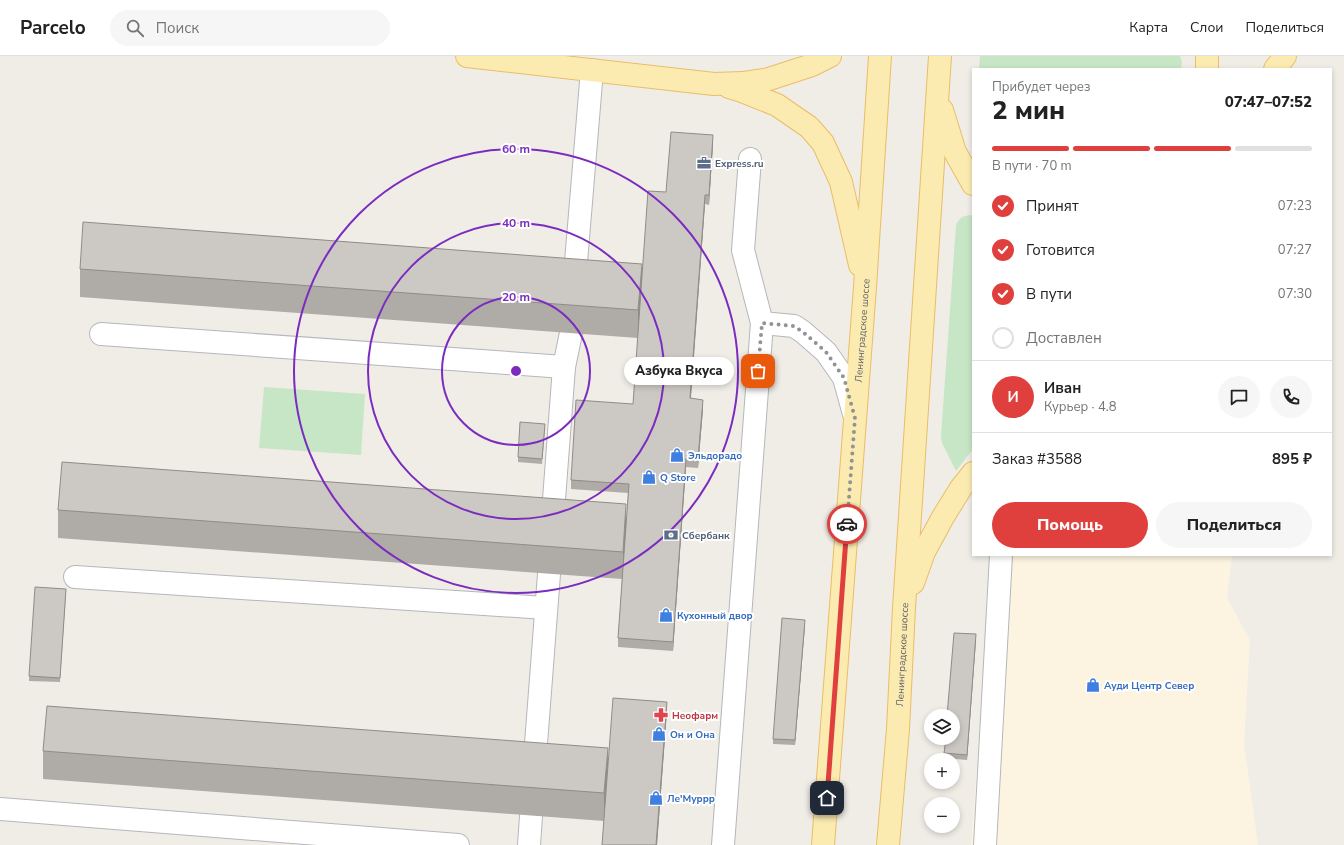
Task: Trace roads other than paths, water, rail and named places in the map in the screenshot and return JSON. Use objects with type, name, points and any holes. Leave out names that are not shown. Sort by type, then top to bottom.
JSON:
[{"type":"main road","points":[[466,56],[714,84],[742,91],[777,105],[809,127],[823,142],[840,182],[865,287]]},
{"type":"main road","points":[[714,84],[743,83],[769,79],[812,65],[830,56]]},
{"type":"main road","name":"Ленинградское шоссе","points":[[824,845],[865,287],[880,56]]},
{"type":"main road","name":"Ленинградское шоссе","points":[[888,845],[898,729],[904,608],[940,56]]},
{"type":"main road","points":[[1207,56],[1207,68]]},
{"type":"main road","points":[[1276,68],[1285,56]]},
{"type":"main road","points":[[938,98],[955,152],[972,182]]},
{"type":"main road","points":[[904,608],[924,552],[943,517],[961,488],[972,474]]},
{"type":"lane","points":[[574,286],[592,70]]},
{"type":"lane","points":[[723,845],[762,323],[743,250],[750,160]]},
{"type":"lane","points":[[762,323],[794,326],[826,352],[844,378],[855,418]]},
{"type":"lane","points":[[552,526],[564,367],[571,333]]},
{"type":"lane","points":[[100,334],[564,367]]},
{"type":"lane","points":[[985,845],[1001,556]]},
{"type":"lane","points":[[534,770],[549,574]]},
{"type":"lane","points":[[75,577],[546,608]]},
{"type":"lane","points":[[0,808],[458,845]]},
{"type":"lane","points":[[529,845],[531,816]]},
{"type":"place","name":"Express.ru","points":[[704,163]]},
{"type":"place","name":"Азбука Вкуса","points":[[758,371]]},
{"type":"place","name":"Эльдорадо","points":[[677,455]]},
{"type":"place","name":"Q Store","points":[[649,477]]},
{"type":"place","name":"Сбербанк","points":[[671,535]]},
{"type":"place","name":"Кухонный двор","points":[[666,615]]},
{"type":"place","name":"Ауди Центр Север","points":[[1093,685]]},
{"type":"place","name":"Неофарм","points":[[661,715]]},
{"type":"place","name":"Он и Она","points":[[659,734]]},
{"type":"place","name":"Ле'Муррр","points":[[656,798]]}]
